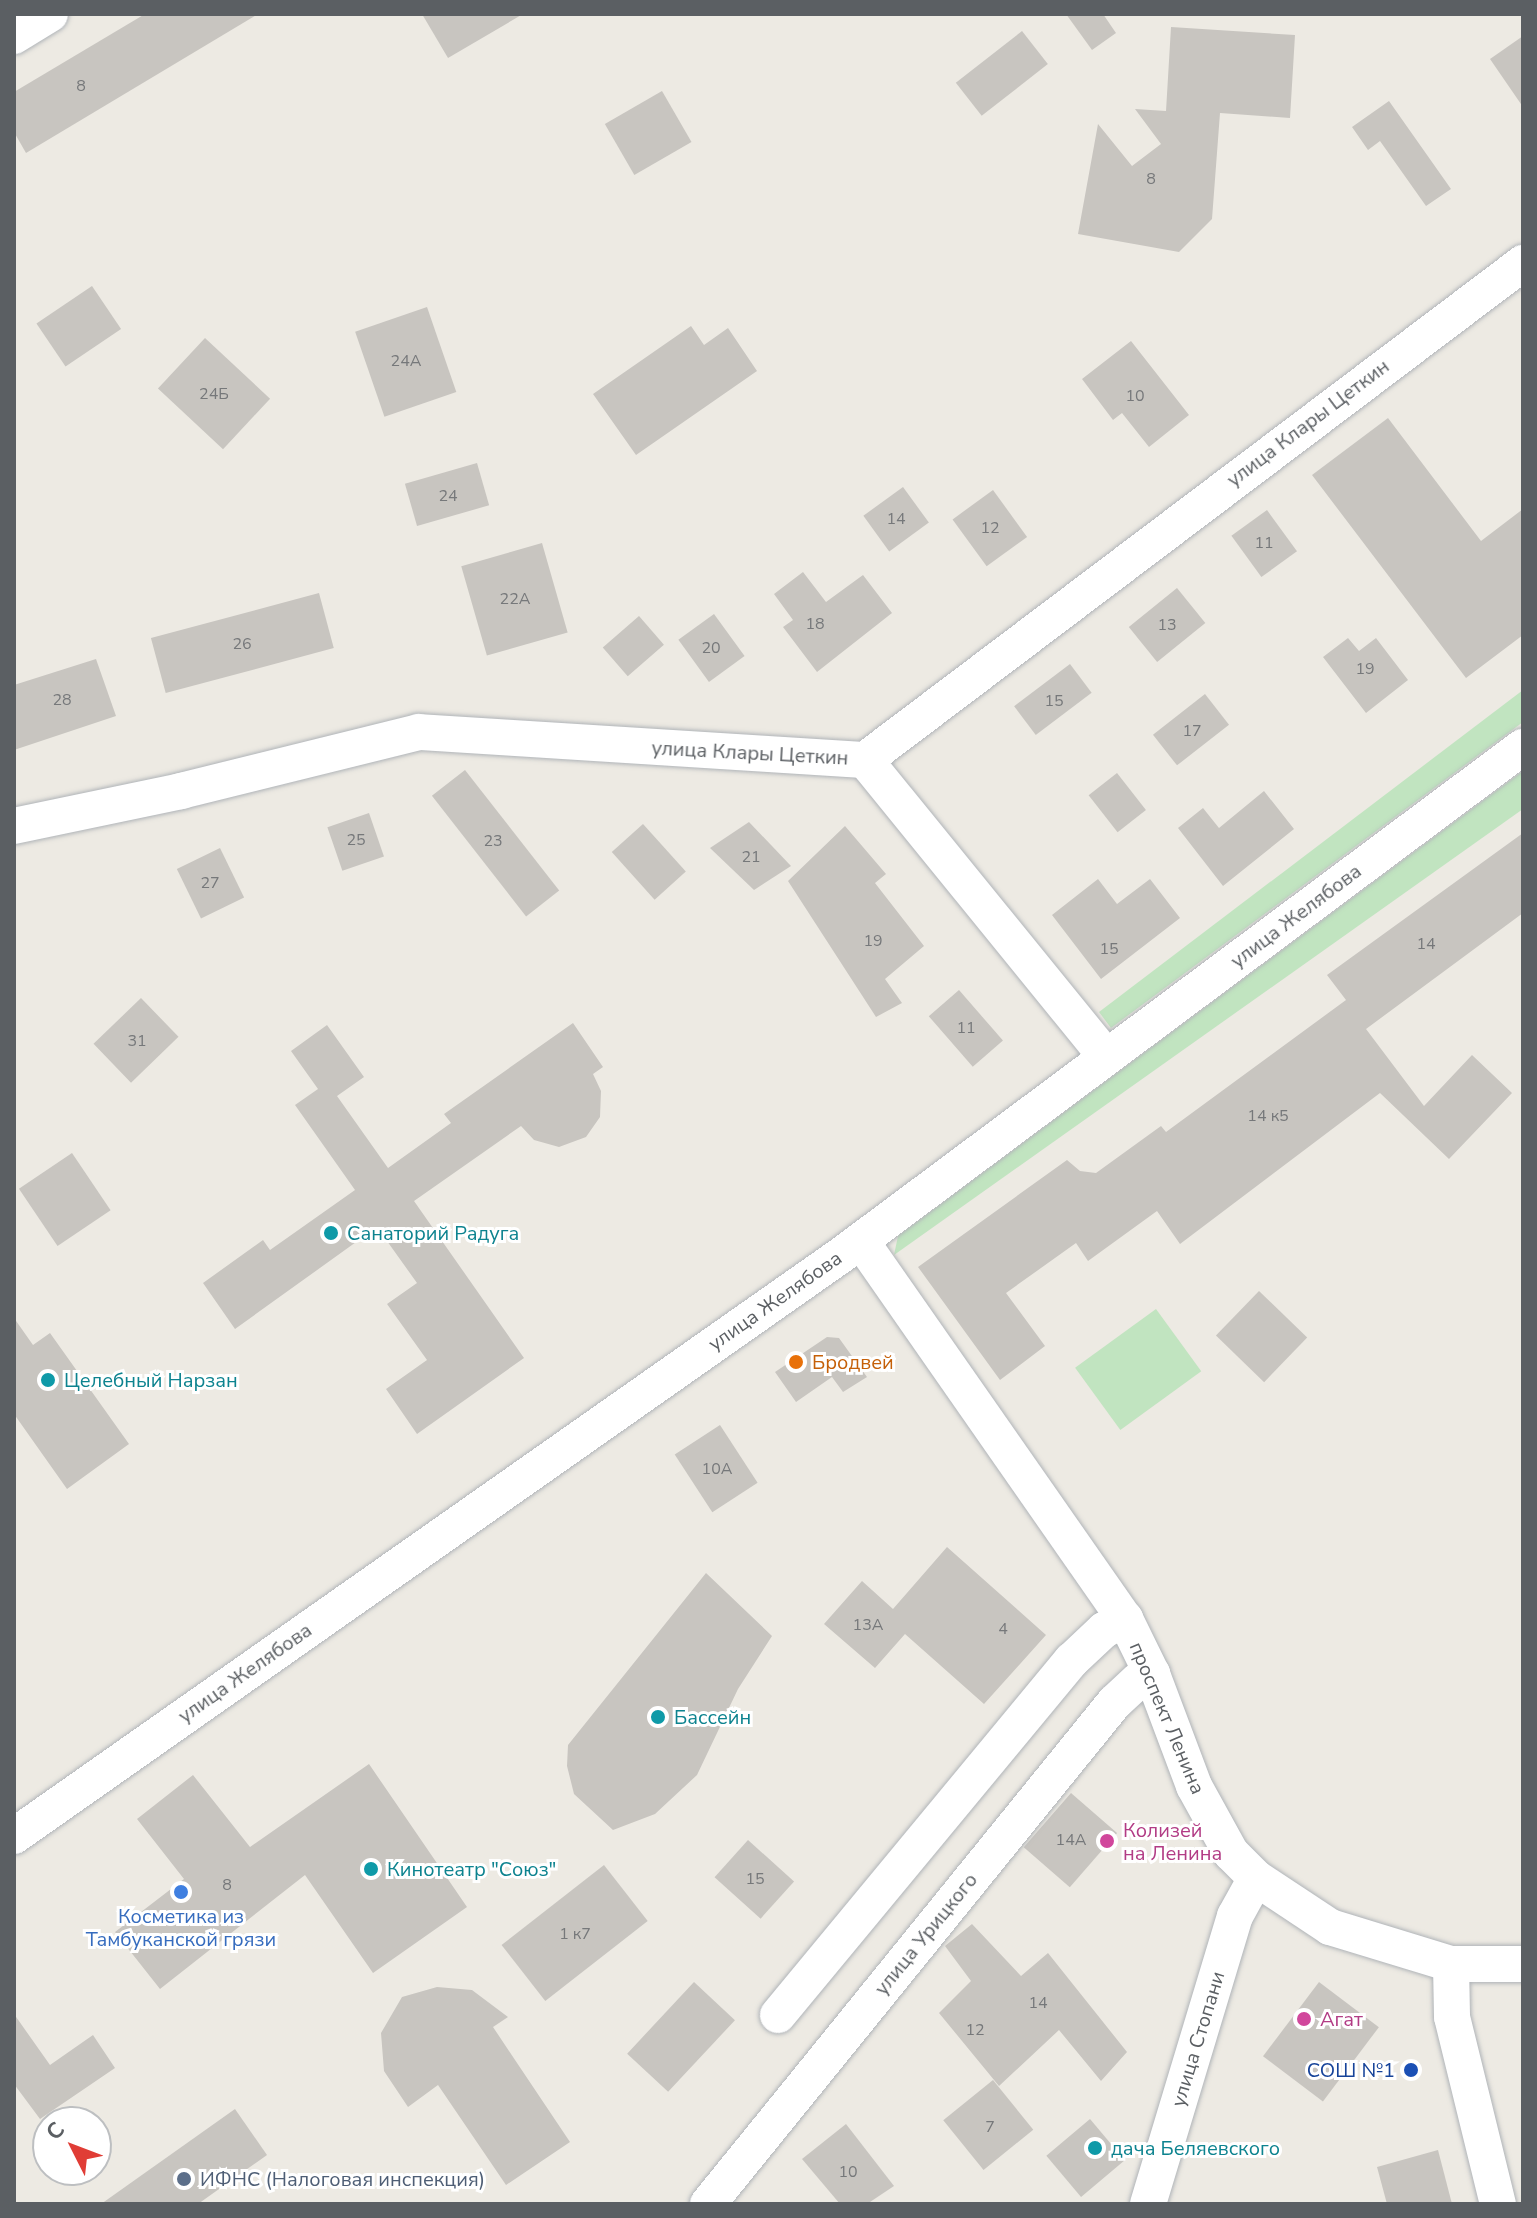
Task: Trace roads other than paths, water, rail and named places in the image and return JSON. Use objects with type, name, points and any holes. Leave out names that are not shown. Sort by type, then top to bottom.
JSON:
[{"type":"street","points":[[14,36],[50,14]]},
{"type":"street","name":"улица Клары Цеткин","points":[[14,826],[181,791],[419,732],[865,760],[1523,263]]},
{"type":"street","name":"улица Желябова","points":[[14,1836],[861,1241],[1523,747]]},
{"type":"street","points":[[865,760],[1106,1057]]},
{"type":"street","name":"проспект Ленина","points":[[861,1241],[1125,1619],[1152,1674],[1194,1786],[1231,1853],[1256,1878],[1330,1927],[1451,1964],[1523,1964]]},
{"type":"street","points":[[778,2015],[1071,1661],[1104,1630],[1125,1619]]},
{"type":"street","name":"улица Урицкого","points":[[708,2204],[1114,1703],[1126,1690],[1152,1674]]},
{"type":"street","name":"улица Стопани","points":[[1148,2204],[1235,1916],[1256,1878]]},
{"type":"street","points":[[1451,1964],[1452,2017],[1498,2204]]},
{"type":"place","name":"Cанаторий Радуга","points":[[331,1233]]},
{"type":"place","name":"Бродвей","points":[[796,1362]]},
{"type":"place","name":"Целебный Нарзан","points":[[48,1380]]},
{"type":"place","name":"Бассейн","points":[[658,1717]]},
{"type":"place","name":"Колизей на Ленина","points":[[1107,1841]]},
{"type":"place","name":"Кинотеатр \"Союз\"","points":[[371,1869]]},
{"type":"place","name":"Косметика из Тамбуканской грязи","points":[[181,1892]]},
{"type":"place","name":"Агат","points":[[1304,2019]]},
{"type":"place","name":"СОШ №1","points":[[1411,2070]]},
{"type":"place","name":"дача Беляевского","points":[[1095,2148]]},
{"type":"place","name":"ИФНС (Налоговая инспекция)","points":[[184,2179]]}]
